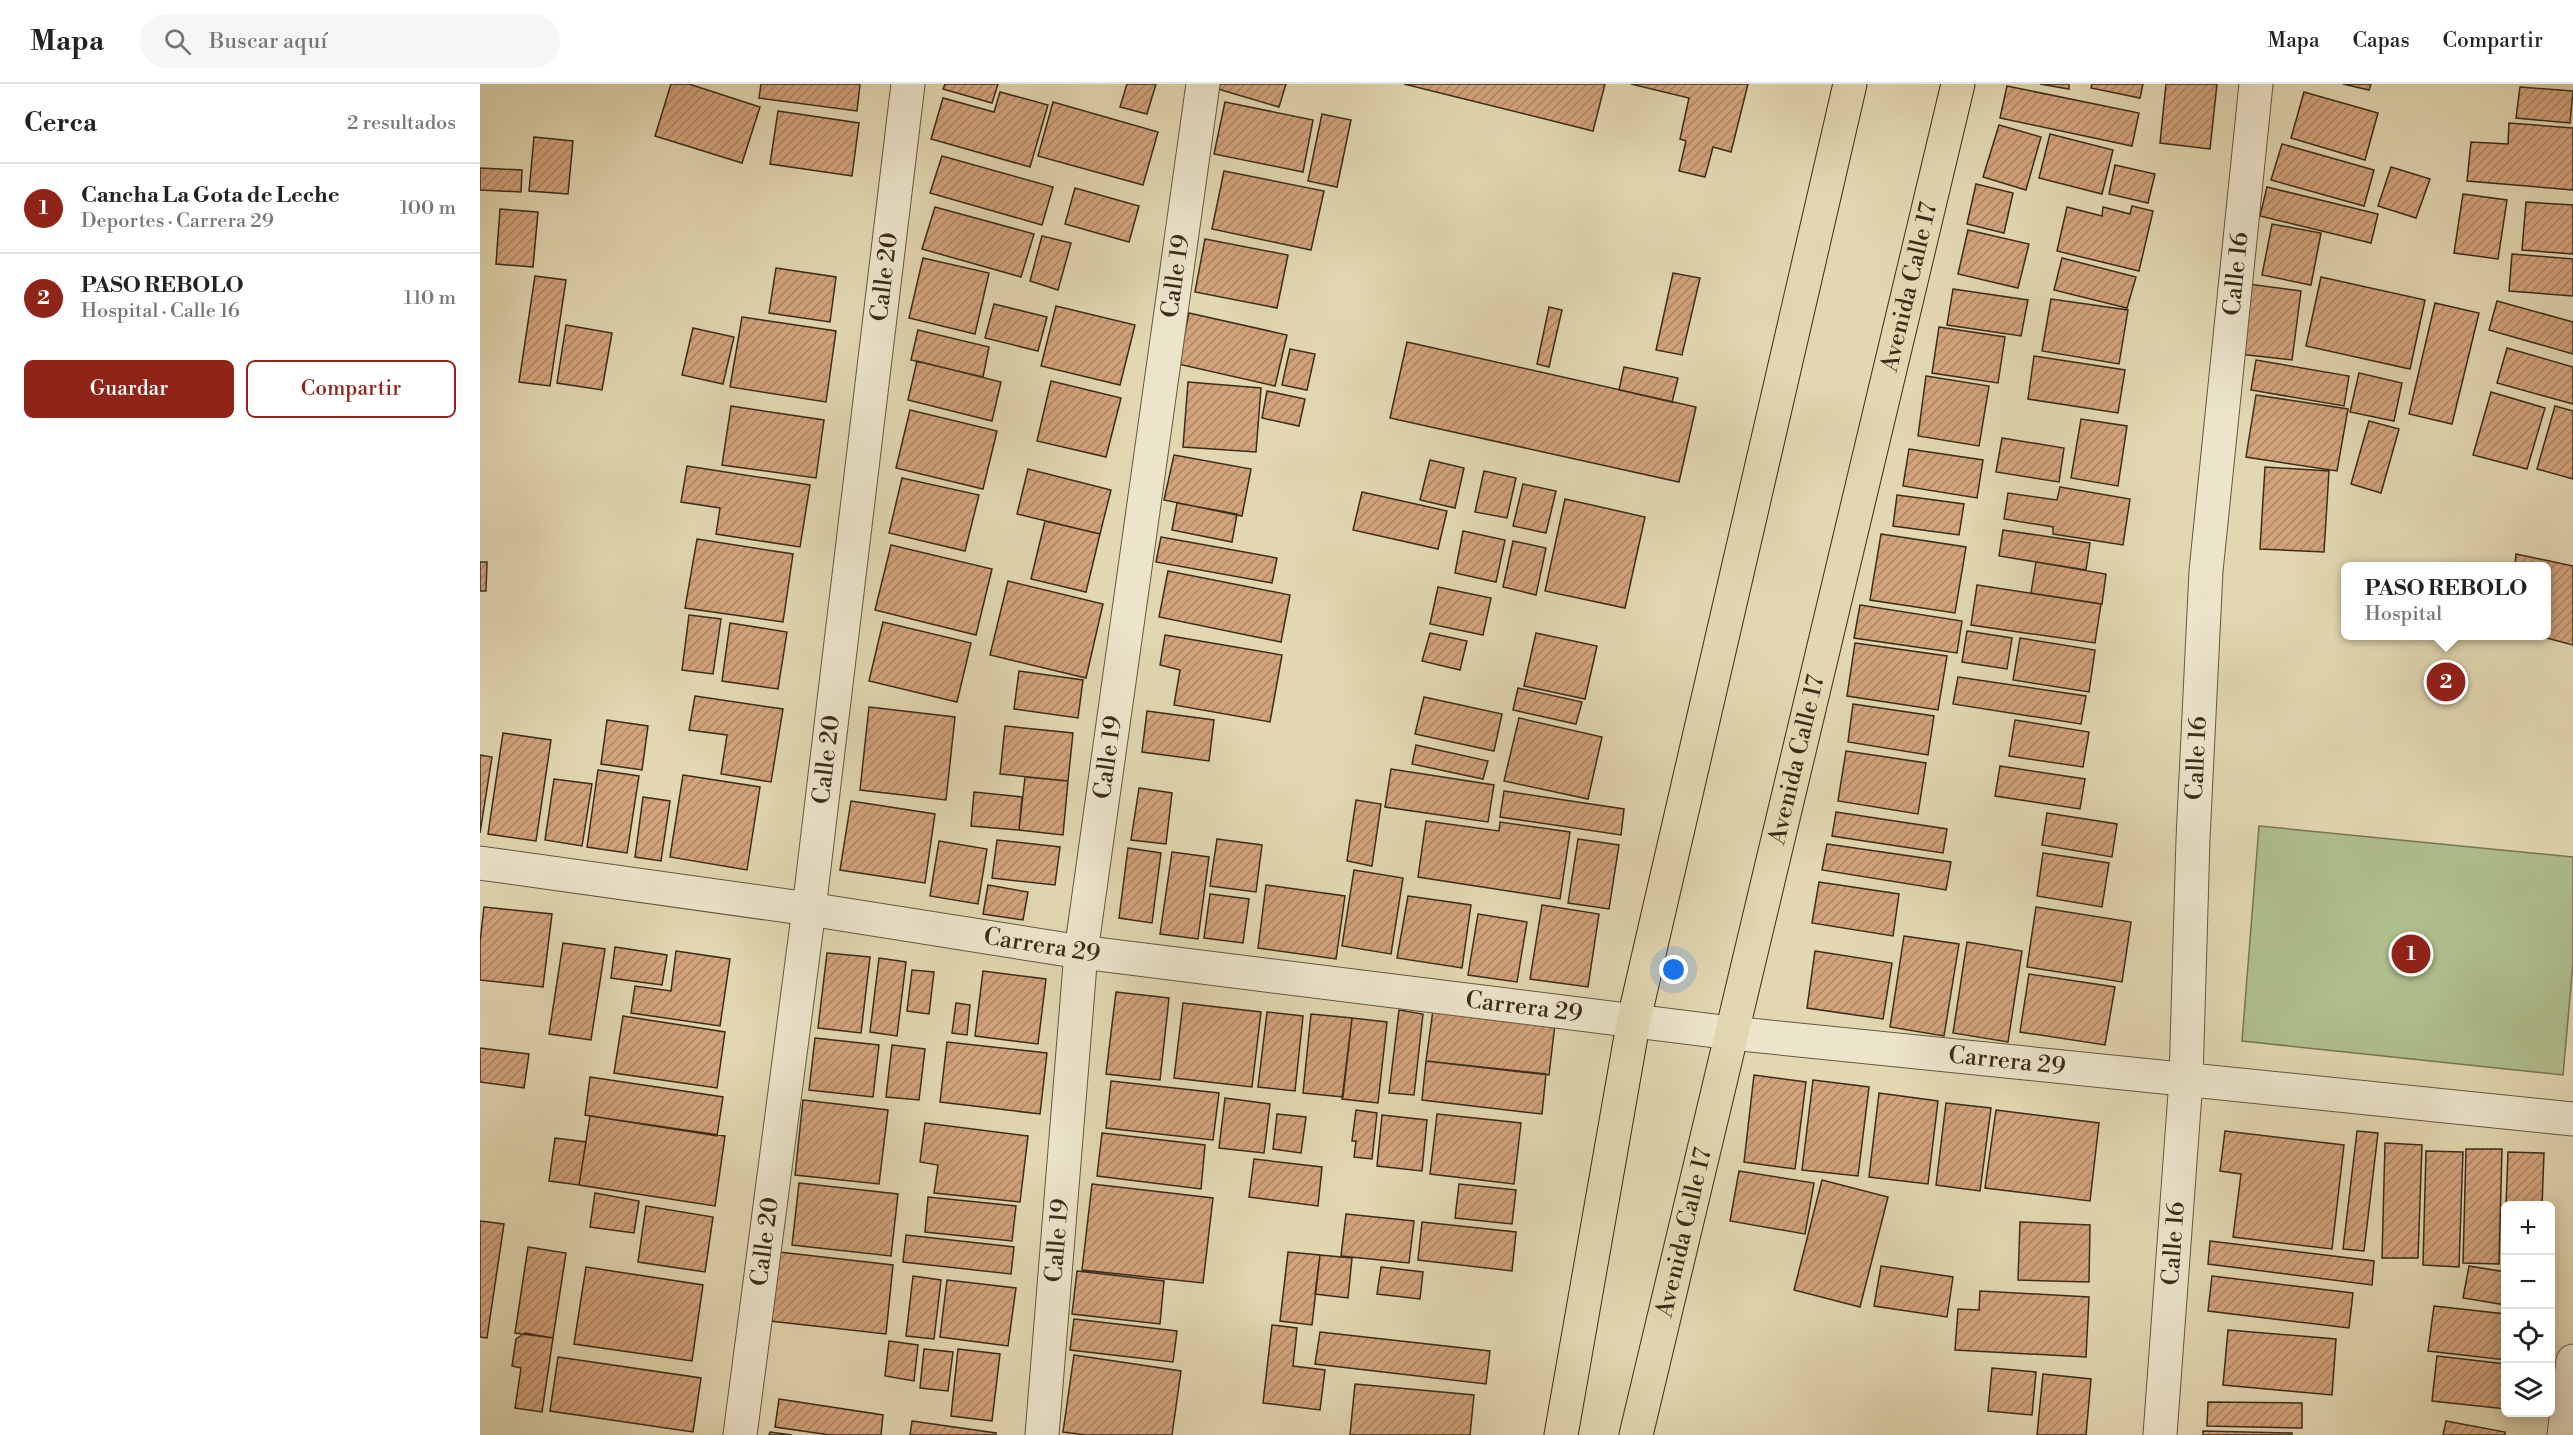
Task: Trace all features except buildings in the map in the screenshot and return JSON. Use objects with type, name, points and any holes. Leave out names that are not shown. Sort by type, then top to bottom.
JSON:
[{"type":"main road","points":[[1561,1435],[1634,1019],[1850,84]]},
{"type":"main road","name":"Avenida Calle 17","points":[[1636,1435],[1958,84]]},
{"type":"street","name":"Calle 20","points":[[740,1435],[809,909],[908,84]]},
{"type":"street","name":"Calle 19","points":[[1042,1435],[1081,952],[1203,84]]},
{"type":"street","name":"Calle 16","points":[[2160,1435],[2186,1080],[2193,839],[2206,571],[2256,84]]},
{"type":"street","name":"Carrera 29","points":[[480,863],[809,909],[1081,952],[1634,1019],[1731,1033],[2573,1119]]},
{"type":"street","points":[[2564,1435],[2573,1361]]},
{"type":"green space","points":[[2259,826],[2573,857],[2573,964],[2563,1075],[2242,1041]]},
{"type":"place","name":"PASO REBOLO","points":[[2446,682]]},
{"type":"place","name":"Cancha La Gota de Leche","points":[[2411,954]]}]
